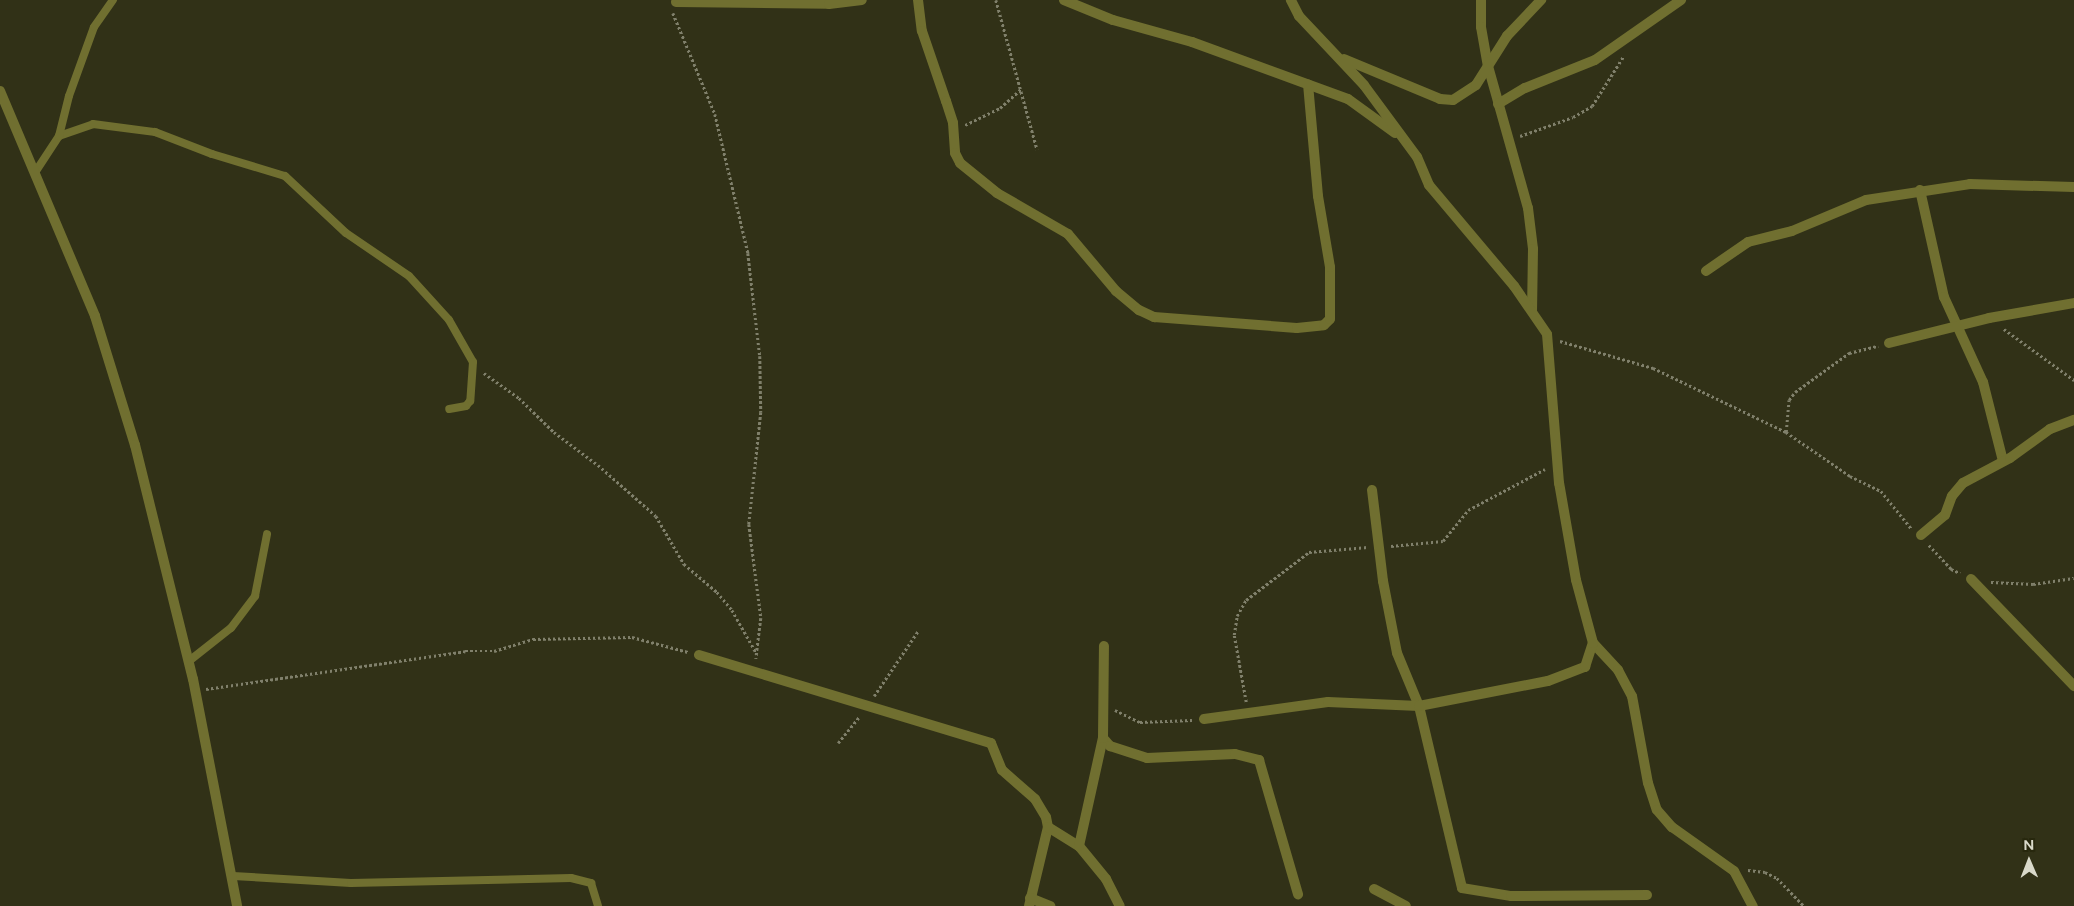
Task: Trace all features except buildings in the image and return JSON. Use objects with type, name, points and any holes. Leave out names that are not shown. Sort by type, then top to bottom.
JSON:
[{"type":"street","points":[[676,2],[829,4],[862,0]]},
{"type":"street","points":[[918,0],[922,31],[946,101],[954,134],[955,153],[963,166],[997,193],[1068,234],[1102,276],[1145,313],[1198,322],[1297,328],[1318,326],[1330,320],[1332,298],[1318,196],[1308,84]]},
{"type":"street","points":[[1064,0],[1113,20],[1192,42],[1308,84],[1356,104],[1408,143]]},
{"type":"street","points":[[1291,0],[1299,16],[1364,85],[1408,143],[1417,157],[1429,186],[1532,310],[1549,337],[1555,455],[1576,580],[1593,643],[1618,670],[1632,696],[1648,783],[1657,810],[1672,827],[1734,871],[1753,906]]},
{"type":"street","points":[[1481,0],[1481,27],[1488,66],[1530,221],[1533,249],[1532,310]]},
{"type":"street","points":[[1338,57],[1447,101],[1471,90],[1507,36],[1542,0]]},
{"type":"street","points":[[1498,104],[1525,88],[1582,66],[1633,36],[1681,0]]},
{"type":"street","points":[[0,92],[36,171],[95,316],[117,385],[196,691],[234,876],[237,906]]},
{"type":"street","points":[[1706,271],[1748,242],[1792,231],[1866,200],[1920,190],[1970,184],[2074,187]]},
{"type":"street","points":[[1920,190],[1937,277],[1956,327],[1983,382],[2003,461]]},
{"type":"street","points":[[1889,343],[1989,318],[2074,303]]},
{"type":"street","points":[[1921,535],[1944,515],[1952,496],[1963,483],[2003,461],[2050,429],[2074,420]]},
{"type":"street","points":[[1372,490],[1383,581],[1397,653],[1419,706],[1462,888],[1511,896],[1647,895]]},
{"type":"street","points":[[1971,579],[2074,686]]},
{"type":"street","points":[[1204,719],[1248,711],[1328,702],[1419,706],[1564,677],[1585,667],[1593,643]]},
{"type":"street","points":[[1079,846],[1103,738],[1105,705],[1104,646]]},
{"type":"street","points":[[699,655],[991,743],[1002,770],[1042,808],[1048,827],[1029,902],[1050,906]]},
{"type":"street","points":[[1103,738],[1110,746],[1147,758],[1235,754],[1259,760],[1298,894]]},
{"type":"street","points":[[1048,827],[1079,846],[1106,879],[1120,906]]},
{"type":"street","points":[[1374,889],[1406,906]]},
{"type":"lane","points":[[36,171],[59,136],[69,96],[94,28],[113,0]]},
{"type":"lane","points":[[59,136],[93,124],[155,132],[212,154],[285,176],[346,233],[423,289],[449,320],[473,362],[470,401],[466,406],[449,409]]},
{"type":"lane","points":[[189,661],[231,628],[255,596],[267,534]]},
{"type":"lane","points":[[234,876],[351,883],[571,878],[591,883],[598,906]]},
{"type":"path","points":[[996,0],[1038,150]]},
{"type":"path","points":[[676,2],[673,13],[714,114],[748,253],[760,365],[759,451],[749,524],[762,618],[758,655],[752,670]]},
{"type":"path","points":[[1509,140],[1573,117],[1592,106],[1612,77],[1633,36]]},
{"type":"path","points":[[954,134],[976,118],[1000,108],[1022,89]]},
{"type":"path","points":[[1989,318],[2074,380]]},
{"type":"path","points":[[1549,337],[1653,368],[1786,432],[1850,476],[1881,491],[1902,520],[1921,535],[1951,569],[1971,579],[2033,584],[2074,578]]},
{"type":"path","points":[[1786,432],[1789,400],[1795,392],[1850,353],[1889,343]]},
{"type":"path","points":[[473,362],[492,381],[519,398],[554,432],[598,465],[656,516],[684,564],[717,592],[732,610],[758,655]]},
{"type":"path","points":[[1248,711],[1234,636],[1236,616],[1246,600],[1309,552],[1443,540],[1468,510],[1531,478],[1549,465],[1555,455]]},
{"type":"path","points":[[838,743],[868,705],[918,631]]},
{"type":"path","points":[[196,691],[465,651],[494,651],[533,639],[632,637],[699,655]]},
{"type":"path","points":[[1105,705],[1140,722],[1204,719]]},
{"type":"path","points":[[1734,871],[1765,872],[1777,878],[1804,906]]}]
